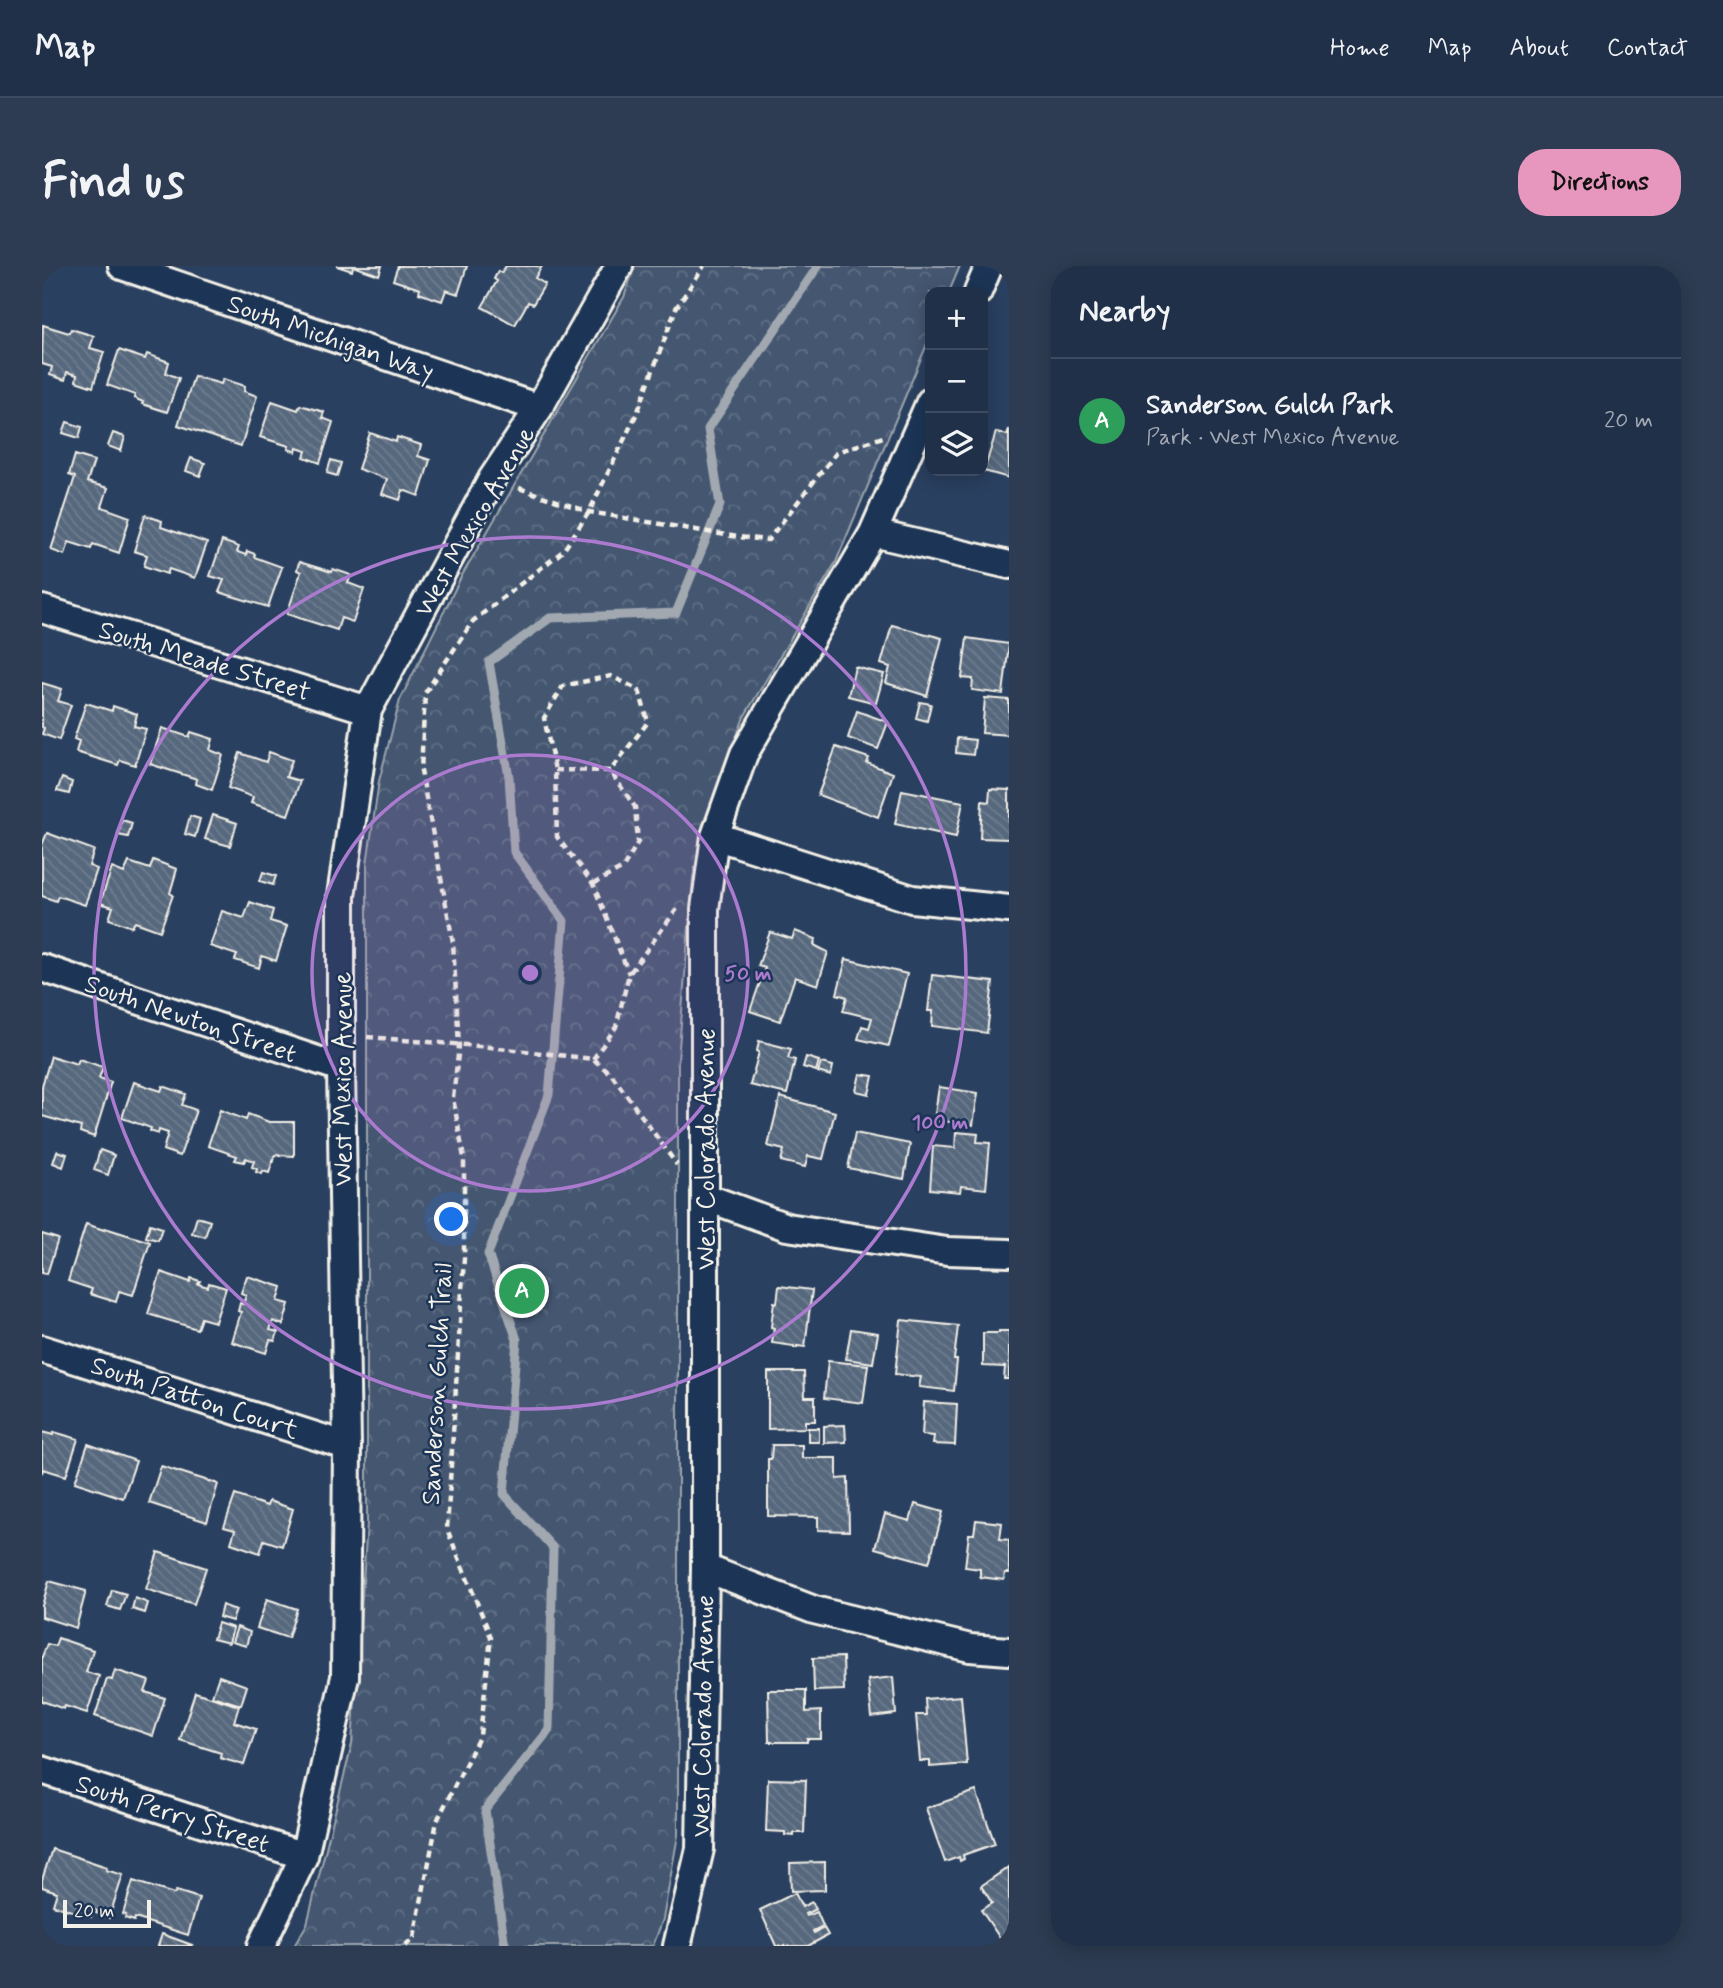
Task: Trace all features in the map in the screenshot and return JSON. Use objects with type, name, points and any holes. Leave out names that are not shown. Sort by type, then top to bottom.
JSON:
[{"type":"street","name":"South Michigan Way","points":[[122,266],[539,408]]},
{"type":"street","name":"West Mexico Avenue","points":[[261,1946],[304,1856],[345,1678],[347,1446],[341,896],[368,710],[492,479],[539,408],[619,266]]},
{"type":"street","points":[[980,287],[989,266]]},
{"type":"street","name":"West Colorado Avenue","points":[[677,1946],[700,1849],[705,1568],[705,909],[715,836],[744,754],[873,533],[925,414]]},
{"type":"street","points":[[873,533],[1009,565]]},
{"type":"street","name":"South Meade Street","points":[[42,609],[368,710]]},
{"type":"street","points":[[715,836],[912,900],[1009,909]]},
{"type":"street","name":"South Newton Street","points":[[42,968],[341,1068]]},
{"type":"street","points":[[705,1197],[787,1227],[947,1251],[1009,1253]]},
{"type":"street","name":"South Patton Court","points":[[42,1349],[347,1446]]},
{"type":"street","points":[[705,1568],[814,1611],[970,1648],[1009,1651]]},
{"type":"street","name":"South Perry Street","points":[[42,1770],[304,1856]]},
{"type":"path","name":"Sanderson Gulch Trail","points":[[405,1946],[414,1938],[437,1821],[480,1735],[491,1637],[447,1529],[464,1258],[464,1158],[453,1098],[459,1046],[453,942],[421,771],[425,693],[473,621],[563,551],[589,512],[638,411],[676,308],[704,266]]},
{"type":"path","points":[[492,479],[589,512],[768,540],[837,452],[925,414]]},
{"type":"path","points":[[610,771],[648,722],[639,690],[611,676],[563,686],[544,718],[555,770],[557,837],[593,884],[629,974]]},
{"type":"path","points":[[555,770],[610,771]]},
{"type":"path","points":[[593,884],[623,868],[638,842],[635,807],[610,771]]},
{"type":"path","points":[[593,1059],[616,1027],[629,974],[678,909],[705,909]]},
{"type":"path","points":[[367,1037],[593,1059],[612,1075],[670,1157],[705,1197]]},
{"type":"green space","points":[[635,266],[960,266],[951,287],[925,287],[925,349],[836,562],[744,717],[709,810],[693,878],[678,1060],[678,1835],[663,1919],[653,1946],[294,1946],[307,1924],[352,1744],[367,1523],[367,864],[379,781],[400,700],[461,577],[624,297]]},
{"type":"building","points":[[337,266],[353,266],[352,271]]},
{"type":"building","points":[[353,266],[382,266],[379,275]]},
{"type":"building","points":[[398,266],[467,266],[458,294],[446,290],[442,301],[419,293],[420,289],[393,280]]},
{"type":"building","points":[[506,266],[542,266],[535,278],[545,284],[533,304],[528,302],[515,325],[482,307],[497,281],[494,279],[498,271],[501,273]]},
{"type":"building","points":[[43,325],[69,333],[71,329],[94,336],[90,348],[104,352],[93,387],[76,381],[77,375],[67,372],[65,380],[50,375],[52,367],[42,364]]},
{"type":"building","points":[[119,350],[145,359],[147,354],[169,362],[166,373],[179,378],[167,412],[142,404],[143,402],[134,398],[135,395],[107,385]]},
{"type":"building","points":[[194,376],[221,384],[223,379],[245,386],[244,391],[257,396],[241,446],[178,425]]},
{"type":"building","points":[[272,401],[298,410],[300,405],[324,412],[322,418],[333,422],[320,463],[304,457],[306,451],[297,448],[296,452],[288,449],[289,446],[260,437]]},
{"type":"building","points":[[67,422],[82,427],[79,438],[63,433]]},
{"type":"building","points":[[1009,429],[1009,478],[988,472],[988,458],[996,432],[1007,435]]},
{"type":"building","points":[[113,433],[125,437],[121,451],[108,446]]},
{"type":"building","points":[[370,433],[396,442],[397,437],[421,445],[418,456],[430,460],[419,496],[403,490],[400,500],[382,494],[387,479],[358,469]]},
{"type":"building","points":[[75,455],[94,461],[87,482],[108,488],[102,507],[130,517],[119,553],[93,544],[91,549],[69,542],[65,555],[51,550],[75,477],[69,475]]},
{"type":"building","points":[[191,458],[205,463],[200,476],[186,471]]},
{"type":"building","points":[[331,460],[341,463],[337,476],[327,473]]},
{"type":"building","points":[[145,515],[162,521],[161,527],[207,543],[195,578],[169,569],[167,574],[144,566],[147,555],[134,551]]},
{"type":"building","points":[[222,541],[239,547],[237,552],[246,555],[247,551],[255,554],[254,557],[282,567],[268,607],[219,592],[224,580],[210,576]]},
{"type":"building","points":[[299,562],[351,575],[348,583],[364,589],[353,622],[341,618],[337,630],[287,614],[301,572],[297,570]]},
{"type":"building","points":[[892,625],[942,638],[927,696],[886,683],[890,667],[881,664]]},
{"type":"building","points":[[967,638],[1009,644],[1003,694],[972,690],[973,679],[962,678]]},
{"type":"building","points":[[855,667],[884,674],[876,703],[848,696]]},
{"type":"building","points":[[42,683],[62,689],[58,701],[71,705],[59,740],[42,734]]},
{"type":"building","points":[[985,698],[1009,700],[1009,735],[982,733]]},
{"type":"building","points":[[920,702],[931,704],[927,721],[916,718]]},
{"type":"building","points":[[86,703],[112,711],[113,706],[137,714],[134,726],[146,729],[135,765],[120,760],[118,765],[76,752],[79,741],[74,739]]},
{"type":"building","points":[[857,711],[888,722],[878,749],[848,738]]},
{"type":"building","points":[[162,728],[189,737],[191,732],[213,739],[210,750],[223,755],[212,790],[196,784],[197,779],[150,764]]},
{"type":"building","points":[[957,738],[975,740],[973,755],[956,753]]},
{"type":"building","points":[[836,747],[869,758],[867,763],[893,773],[878,817],[818,795]]},
{"type":"building","points":[[269,752],[292,760],[286,777],[300,781],[288,815],[251,803],[253,797],[228,788],[240,753],[266,762]]},
{"type":"building","points":[[62,778],[72,782],[69,794],[57,791]]},
{"type":"building","points":[[990,789],[1009,790],[1009,839],[980,838],[982,801],[989,802]]},
{"type":"building","points":[[902,790],[963,802],[956,837],[895,824]]},
{"type":"building","points":[[213,815],[237,823],[230,846],[205,839]]},
{"type":"building","points":[[190,816],[200,819],[195,837],[185,834]]},
{"type":"building","points":[[122,820],[132,823],[128,837],[118,835]]},
{"type":"building","points":[[47,833],[94,850],[89,866],[97,869],[85,905],[58,896],[56,901],[42,896],[42,845]]},
{"type":"building","points":[[153,860],[177,869],[170,893],[173,895],[160,931],[135,922],[132,927],[109,919],[113,907],[100,903],[112,868],[124,873],[129,862],[150,869]]},
{"type":"building","points":[[263,872],[276,876],[273,885],[260,881]]},
{"type":"building","points":[[250,902],[273,910],[270,921],[287,926],[276,961],[262,956],[259,968],[235,960],[237,955],[210,946],[222,911],[244,918]]},
{"type":"building","points":[[795,931],[816,939],[814,945],[828,952],[818,985],[795,977],[780,1021],[750,1011],[765,968],[758,966],[770,932],[792,939]]},
{"type":"building","points":[[846,959],[907,974],[889,1046],[858,1039],[862,1026],[869,1028],[872,1018],[843,1011],[847,997],[837,994]]},
{"type":"building","points":[[932,975],[993,982],[987,1033],[932,1026],[933,1011],[928,1011]]},
{"type":"building","points":[[759,1041],[791,1049],[788,1058],[795,1060],[787,1094],[750,1085],[759,1052]]},
{"type":"building","points":[[51,1056],[77,1064],[79,1059],[103,1067],[99,1078],[111,1082],[94,1137],[80,1132],[81,1127],[42,1116],[42,1086]]},
{"type":"building","points":[[806,1057],[819,1061],[816,1071],[803,1067]]},
{"type":"building","points":[[821,1063],[833,1066],[831,1076],[818,1072]]},
{"type":"building","points":[[860,1074],[873,1076],[869,1094],[856,1091]]},
{"type":"building","points":[[134,1082],[161,1091],[163,1086],[186,1094],[182,1105],[196,1110],[180,1156],[163,1150],[168,1133],[159,1130],[158,1134],[150,1131],[151,1128],[122,1118]]},
{"type":"building","points":[[939,1087],[978,1093],[973,1125],[934,1120]]},
{"type":"building","points":[[780,1097],[835,1112],[823,1159],[808,1156],[805,1167],[781,1161],[784,1150],[768,1146]]},
{"type":"building","points":[[220,1110],[246,1120],[248,1114],[269,1122],[294,1122],[294,1156],[275,1155],[269,1173],[263,1171],[262,1174],[252,1167],[254,1161],[246,1158],[244,1162],[235,1160],[237,1156],[208,1146]]},
{"type":"building","points":[[956,1132],[978,1134],[977,1142],[990,1143],[986,1189],[961,1186],[960,1192],[930,1189],[933,1146],[955,1148]]},
{"type":"building","points":[[855,1133],[910,1144],[904,1179],[848,1168]]},
{"type":"building","points":[[100,1150],[114,1155],[108,1175],[94,1170]]},
{"type":"building","points":[[57,1151],[67,1154],[63,1167],[53,1163]]},
{"type":"building","points":[[197,1217],[210,1221],[205,1237],[192,1233]]},
{"type":"building","points":[[86,1224],[150,1242],[133,1295],[119,1291],[116,1302],[90,1294],[92,1289],[68,1281]]},
{"type":"building","points":[[150,1224],[162,1228],[158,1240],[146,1237]]},
{"type":"building","points":[[42,1234],[58,1239],[47,1274],[42,1273]]},
{"type":"building","points":[[161,1272],[190,1282],[191,1278],[208,1287],[209,1283],[226,1288],[215,1322],[201,1318],[197,1329],[148,1314]]},
{"type":"building","points":[[247,1276],[282,1287],[278,1301],[289,1304],[283,1325],[273,1321],[270,1330],[278,1332],[275,1341],[270,1340],[266,1353],[232,1342],[241,1312],[238,1311],[240,1303],[243,1304],[246,1295],[241,1293]]},
{"type":"building","points":[[779,1286],[812,1290],[805,1347],[794,1348],[772,1343],[774,1302],[777,1303]]},
{"type":"building","points":[[901,1320],[958,1326],[954,1391],[919,1387],[921,1377],[895,1374]]},
{"type":"building","points":[[851,1329],[878,1333],[873,1363],[846,1359]]},
{"type":"building","points":[[1009,1331],[1009,1379],[1004,1379],[1005,1367],[983,1366],[983,1333]]},
{"type":"building","points":[[828,1361],[868,1365],[863,1403],[824,1398]]},
{"type":"building","points":[[768,1372],[804,1372],[805,1397],[815,1397],[815,1421],[805,1421],[805,1428],[768,1429]]},
{"type":"building","points":[[924,1402],[957,1404],[955,1445],[933,1444],[934,1436],[922,1435]]},
{"type":"building","points":[[845,1425],[846,1442],[824,1443],[824,1426]]},
{"type":"building","points":[[808,1428],[819,1428],[819,1442],[808,1442]]},
{"type":"building","points":[[42,1432],[53,1435],[54,1432],[78,1439],[66,1476],[43,1469],[42,1473]]},
{"type":"building","points":[[88,1444],[136,1461],[123,1498],[75,1482]]},
{"type":"building","points":[[772,1445],[802,1445],[802,1458],[837,1458],[837,1479],[848,1478],[849,1531],[818,1530],[818,1517],[768,1516],[768,1459],[771,1459]]},
{"type":"building","points":[[161,1466],[218,1484],[207,1522],[149,1503]]},
{"type":"building","points":[[235,1495],[267,1506],[269,1501],[293,1509],[282,1546],[264,1540],[260,1553],[231,1543],[235,1530],[224,1527]]},
{"type":"building","points":[[915,1504],[943,1512],[929,1563],[875,1548],[885,1514],[910,1521]]},
{"type":"building","points":[[976,1520],[1002,1523],[1000,1539],[1009,1540],[1009,1573],[1005,1573],[1004,1580],[980,1577],[980,1569],[965,1567],[969,1534],[974,1534]]},
{"type":"building","points":[[158,1552],[206,1568],[194,1604],[146,1589]]},
{"type":"building","points":[[49,1581],[86,1591],[76,1628],[42,1617]]},
{"type":"building","points":[[112,1590],[126,1594],[120,1610],[107,1606]]},
{"type":"building","points":[[135,1598],[148,1603],[145,1613],[132,1609]]},
{"type":"building","points":[[267,1599],[297,1609],[288,1638],[257,1628]]},
{"type":"building","points":[[222,1605],[236,1610],[232,1621],[219,1617]]},
{"type":"building","points":[[218,1623],[233,1628],[229,1643],[213,1639]]},
{"type":"building","points":[[237,1627],[250,1632],[246,1646],[232,1642]]},
{"type":"building","points":[[58,1638],[93,1650],[86,1672],[99,1676],[87,1713],[42,1701],[42,1657],[47,1644],[55,1646]]},
{"type":"building","points":[[843,1657],[844,1690],[814,1691],[813,1658]]},
{"type":"building","points":[[115,1670],[149,1681],[145,1692],[165,1698],[153,1736],[95,1716],[107,1679],[112,1680]]},
{"type":"building","points":[[219,1676],[247,1686],[241,1705],[212,1696]]},
{"type":"building","points":[[893,1677],[896,1714],[872,1717],[868,1680]]},
{"type":"building","points":[[768,1690],[806,1690],[806,1712],[821,1711],[821,1739],[807,1739],[807,1742],[769,1742]]},
{"type":"building","points":[[195,1692],[239,1706],[234,1722],[256,1729],[244,1765],[220,1758],[221,1753],[180,1740]]},
{"type":"building","points":[[961,1696],[967,1764],[930,1767],[930,1761],[920,1761],[916,1715],[926,1715],[925,1699]]},
{"type":"building","points":[[768,1779],[806,1780],[804,1833],[794,1833],[794,1836],[785,1835],[785,1832],[766,1831]]},
{"type":"building","points":[[976,1791],[995,1844],[963,1855],[964,1859],[960,1861],[959,1857],[945,1862],[926,1808]]},
{"type":"building","points":[[52,1849],[123,1875],[109,1918],[93,1909],[91,1917],[53,1905],[57,1892],[42,1887]]},
{"type":"building","points":[[825,1862],[825,1890],[791,1891],[790,1863]]},
{"type":"building","points":[[1009,1867],[1009,1940],[1004,1944],[981,1910],[992,1903],[981,1886]]},
{"type":"building","points":[[133,1881],[174,1894],[176,1891],[199,1898],[188,1935],[135,1918],[134,1921],[125,1918],[126,1915],[123,1914]]},
{"type":"building","points":[[795,1893],[802,1907],[812,1902],[816,1909],[805,1914],[806,1916],[817,1912],[823,1926],[813,1931],[814,1933],[824,1928],[828,1935],[808,1946],[776,1946],[760,1910]]},
{"type":"building","points":[[162,1934],[192,1945],[158,1946]]},
{"type":"waterway","points":[[505,1946],[485,1810],[549,1730],[553,1548],[504,1494],[517,1340],[488,1254],[549,1095],[564,921],[514,852],[509,777],[489,662],[550,618],[676,613],[720,505],[708,429],[818,266]]},
{"type":"place","name":"Sanderson Gulch Park","points":[[522,1291]]}]
